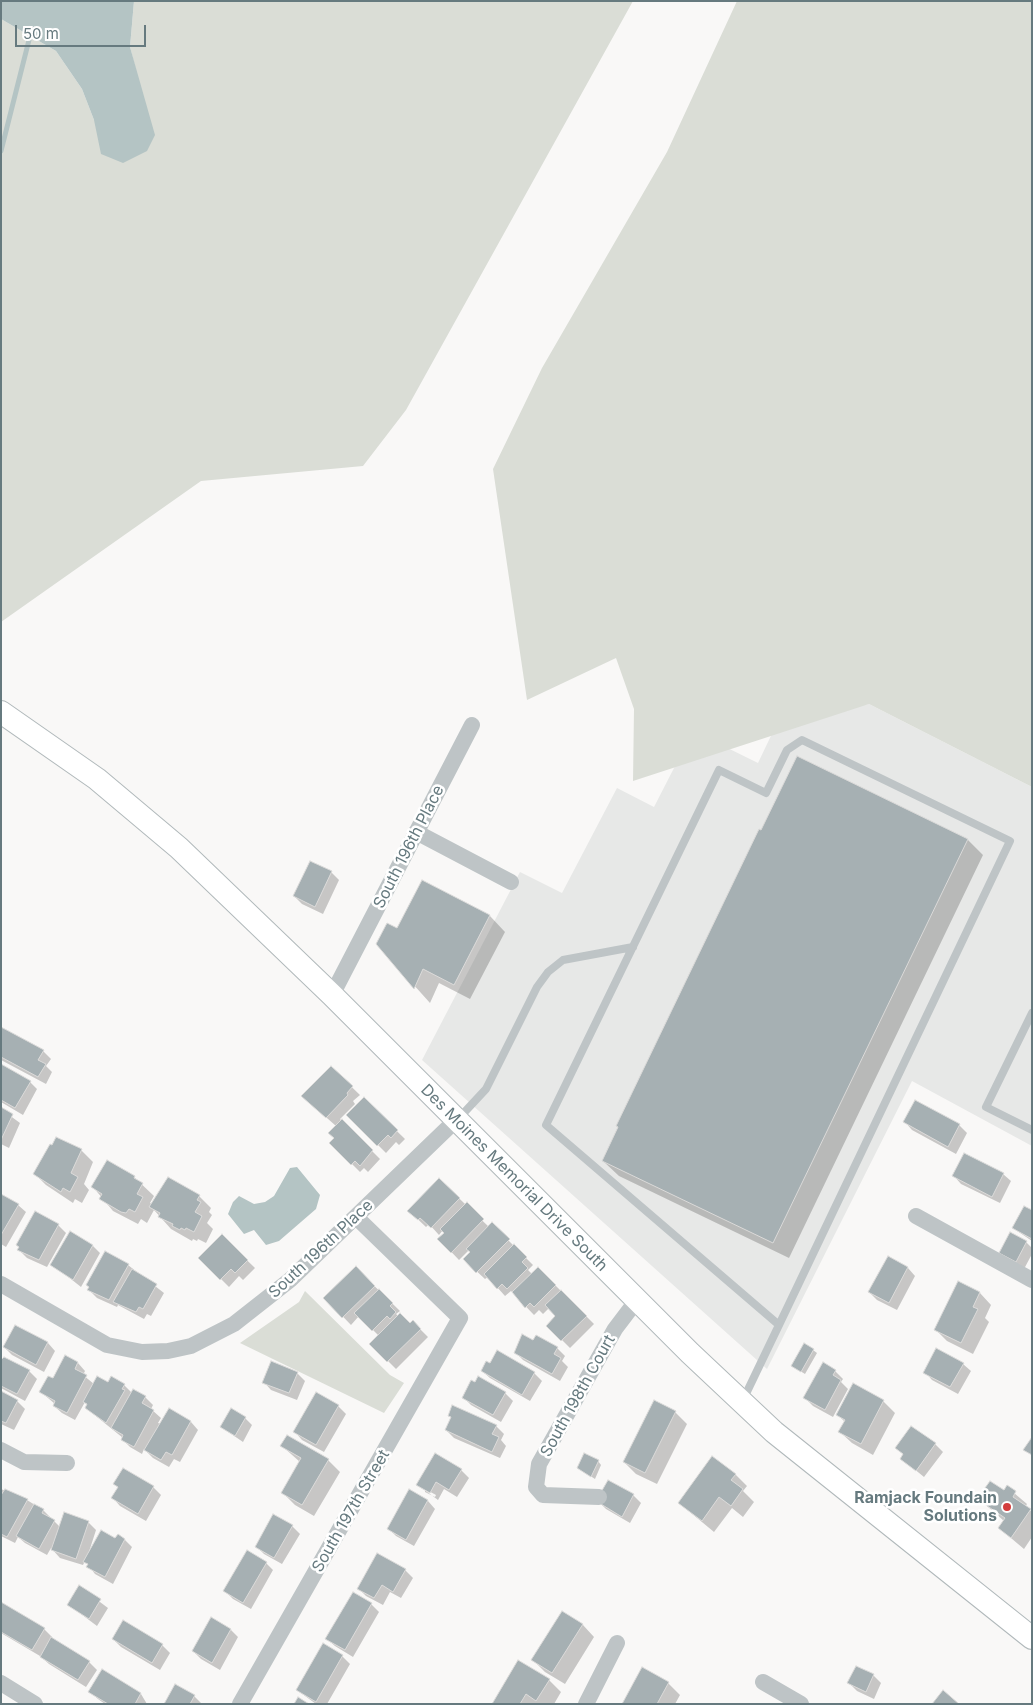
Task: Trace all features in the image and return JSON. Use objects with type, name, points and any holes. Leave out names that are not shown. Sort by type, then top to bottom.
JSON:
[{"type":"main road","name":"Des Moines Memorial Drive South","points":[[1,712],[98,779],[179,848],[332,995],[637,1300],[774,1432],[1032,1638]]},
{"type":"street","name":"South 196th Place","points":[[332,995],[472,725]]},
{"type":"street","points":[[416,832],[511,882]]},
{"type":"street","name":"South 196th Place","points":[[1,1284],[107,1346],[142,1352],[168,1351],[191,1346],[211,1338],[251,1312],[290,1280],[456,1120]]},
{"type":"street","points":[[916,1216],[1032,1280]]},
{"type":"street","name":"South 197th Street","points":[[240,1704],[460,1318],[356,1217]]},
{"type":"street","name":"South 198th Court","points":[[599,1497],[543,1495],[536,1487],[539,1464],[615,1329],[637,1300]]},
{"type":"street","points":[[1,1450],[24,1462],[67,1463]]},
{"type":"street","points":[[586,1704],[617,1643]]},
{"type":"street","points":[[763,1682],[801,1704]]},
{"type":"street","points":[[1,1683],[35,1704]]},
{"type":"lane","points":[[742,1402],[779,1325],[1010,841],[802,740],[787,750],[766,794],[719,770],[546,1125],[779,1325]]},
{"type":"lane","points":[[456,1120],[486,1089],[537,987],[548,972],[563,960],[633,947]]},
{"type":"lane","points":[[1032,1013],[986,1107],[1032,1130]]},
{"type":"shaded area","points":[[1,1],[134,1],[130,47],[155,135],[147,151],[123,163],[101,154],[94,120],[82,89],[56,51],[1,19]]},
{"type":"shaded area","points":[[134,1],[633,1],[406,410],[363,466],[201,481],[1,622],[1,19],[56,51],[82,89],[94,120],[141,90],[130,47]]},
{"type":"shaded area","points":[[737,1],[1032,1],[1032,787],[869,704],[633,781],[634,709],[616,658],[527,700],[493,469],[542,368],[667,152]]},
{"type":"shaded area","points":[[869,704],[1032,787],[1032,1146],[912,1081],[767,1369],[422,1060],[520,872],[562,893],[617,788],[654,807],[693,731],[758,763],[779,719]]},
{"type":"shaded area","points":[[297,1167],[320,1195],[316,1209],[279,1241],[266,1245],[254,1230],[244,1234],[228,1214],[233,1202],[239,1196],[254,1204],[265,1202],[274,1196],[290,1168]]},
{"type":"shaded area","points":[[305,1291],[390,1375],[404,1383],[384,1413],[240,1343],[299,1302]]},
{"type":"building","points":[[797,756],[968,839],[773,1243],[602,1161],[618,1127],[616,1126],[759,829],[761,830]]},
{"type":"building","points":[[310,861],[332,871],[315,907],[293,896]]},
{"type":"building","points":[[422,880],[490,915],[454,985],[423,969],[414,989],[376,944],[387,923],[397,928]]},
{"type":"building","points":[[1,1027],[44,1050],[38,1060],[46,1064],[38,1077],[1,1057]]},
{"type":"building","points":[[1,1064],[31,1081],[15,1108],[1,1100]]},
{"type":"building","points":[[331,1066],[353,1086],[347,1093],[348,1095],[326,1118],[301,1096]]},
{"type":"building","points":[[364,1097],[398,1130],[391,1138],[388,1135],[377,1146],[346,1115]]},
{"type":"building","points":[[915,1100],[960,1124],[948,1147],[903,1122]]},
{"type":"building","points":[[1,1107],[13,1114],[1,1140]]},
{"type":"building","points":[[342,1119],[373,1150],[360,1166],[355,1161],[351,1165],[329,1143],[334,1138],[328,1133]]},
{"type":"building","points":[[56,1137],[82,1149],[71,1173],[78,1177],[70,1192],[63,1188],[61,1192],[33,1174]]},
{"type":"building","points":[[964,1153],[1004,1173],[992,1197],[952,1176]]},
{"type":"building","points":[[107,1160],[135,1176],[134,1178],[143,1183],[137,1194],[143,1197],[135,1212],[129,1209],[126,1213],[121,1212],[99,1199],[102,1194],[91,1187]]},
{"type":"building","points":[[168,1177],[200,1195],[197,1200],[201,1202],[195,1212],[202,1216],[194,1232],[186,1228],[185,1230],[181,1228],[180,1230],[172,1226],[173,1224],[158,1217],[160,1213],[149,1207]]},
{"type":"building","points":[[439,1178],[460,1198],[431,1228],[420,1218],[418,1220],[407,1211]]},
{"type":"building","points":[[1,1194],[19,1204],[1,1235]]},
{"type":"building","points":[[467,1202],[484,1219],[451,1253],[437,1239],[444,1233],[440,1229]]},
{"type":"building","points":[[1024,1206],[1032,1210],[1032,1239],[1012,1228]]},
{"type":"building","points":[[35,1211],[59,1224],[39,1260],[17,1250],[19,1247],[16,1245]]},
{"type":"building","points":[[492,1222],[510,1239],[476,1273],[463,1259],[470,1252],[466,1249]]},
{"type":"building","points":[[70,1231],[93,1245],[73,1280],[50,1265]]},
{"type":"building","points":[[1010,1232],[1027,1241],[1016,1262],[999,1253]]},
{"type":"building","points":[[222,1234],[248,1260],[235,1273],[231,1269],[220,1280],[198,1258]]},
{"type":"building","points":[[514,1244],[527,1257],[522,1262],[528,1268],[507,1289],[502,1284],[497,1289],[484,1274]]},
{"type":"building","points":[[105,1251],[129,1264],[109,1300],[87,1290],[89,1287],[86,1285]]},
{"type":"building","points":[[888,1256],[908,1267],[889,1303],[868,1292]]},
{"type":"building","points":[[356,1266],[375,1286],[342,1318],[323,1298]]},
{"type":"building","points":[[538,1267],[556,1285],[534,1307],[530,1303],[525,1308],[512,1292]]},
{"type":"building","points":[[132,1269],[157,1284],[143,1309],[139,1307],[136,1312],[113,1302]]},
{"type":"building","points":[[958,1281],[980,1292],[973,1307],[978,1309],[961,1343],[934,1330]]},
{"type":"building","points":[[379,1289],[393,1303],[390,1306],[396,1312],[390,1319],[387,1316],[372,1331],[354,1313]]},
{"type":"building","points":[[561,1290],[587,1316],[561,1341],[546,1326],[555,1316],[545,1305]]},
{"type":"building","points":[[400,1313],[410,1323],[413,1320],[421,1329],[387,1362],[369,1344]]},
{"type":"building","points":[[15,1325],[48,1342],[36,1365],[3,1347]]},
{"type":"building","points":[[522,1334],[533,1340],[536,1335],[558,1347],[554,1354],[561,1358],[552,1374],[514,1353]]},
{"type":"building","points":[[804,1343],[814,1349],[801,1372],[791,1366]]},
{"type":"building","points":[[936,1348],[964,1363],[950,1387],[923,1373]]},
{"type":"building","points":[[497,1350],[535,1372],[522,1395],[481,1371],[486,1361],[490,1363]]},
{"type":"building","points":[[65,1355],[78,1362],[75,1369],[87,1375],[67,1413],[53,1406],[55,1401],[39,1392],[48,1376],[53,1378]]},
{"type":"building","points":[[4,1357],[30,1370],[17,1394],[1,1386],[1,1360]]},
{"type":"building","points":[[271,1361],[298,1372],[289,1393],[262,1383]]},
{"type":"building","points":[[823,1362],[836,1370],[833,1375],[841,1380],[825,1410],[803,1398]]},
{"type":"building","points":[[97,1376],[108,1382],[111,1376],[125,1384],[122,1389],[125,1390],[106,1423],[85,1408],[87,1404],[83,1402]]},
{"type":"building","points":[[478,1376],[506,1392],[493,1415],[462,1398],[471,1380],[475,1382]]},
{"type":"building","points":[[853,1383],[884,1400],[861,1444],[838,1432],[845,1420],[836,1415]]},
{"type":"building","points":[[133,1389],[146,1396],[142,1403],[154,1410],[134,1447],[121,1440],[123,1435],[111,1428]]},
{"type":"building","points":[[1,1391],[18,1400],[6,1423],[1,1421]]},
{"type":"building","points":[[316,1392],[339,1405],[316,1445],[293,1432]]},
{"type":"building","points":[[654,1400],[676,1411],[645,1473],[623,1462]]},
{"type":"building","points":[[452,1405],[497,1425],[492,1434],[499,1437],[492,1452],[445,1430],[451,1417],[448,1416]]},
{"type":"building","points":[[169,1408],[191,1421],[172,1455],[166,1452],[161,1460],[144,1450]]},
{"type":"building","points":[[231,1408],[246,1417],[235,1436],[220,1427]]},
{"type":"building","points":[[911,1426],[936,1443],[916,1471],[900,1459],[903,1454],[895,1448]]},
{"type":"building","points":[[287,1435],[329,1459],[302,1505],[281,1493],[301,1458],[280,1446]]},
{"type":"building","points":[[1032,1437],[1032,1455],[1023,1450]]},
{"type":"building","points":[[435,1453],[462,1469],[449,1490],[436,1482],[430,1493],[416,1485]]},
{"type":"building","points":[[584,1453],[599,1460],[591,1477],[577,1468]]},
{"type":"building","points":[[712,1456],[736,1474],[731,1480],[743,1489],[731,1506],[719,1497],[702,1521],[678,1503]]},
{"type":"building","points":[[123,1468],[154,1486],[138,1514],[111,1498],[118,1487],[113,1484]]},
{"type":"building","points":[[608,1480],[634,1494],[622,1517],[596,1501]]},
{"type":"building","points":[[990,1481],[1004,1490],[1007,1485],[1016,1491],[1013,1497],[1031,1509],[1011,1538],[998,1528],[1005,1518],[977,1499]]},
{"type":"building","points":[[5,1489],[28,1499],[7,1537],[1,1534],[1,1495]]},
{"type":"building","points":[[409,1489],[428,1500],[406,1540],[387,1529]]},
{"type":"building","points":[[34,1504],[44,1509],[42,1513],[55,1520],[39,1549],[16,1536]]},
{"type":"building","points":[[64,1512],[89,1521],[76,1559],[51,1550]]},
{"type":"building","points":[[273,1514],[293,1525],[274,1558],[255,1547]]},
{"type":"building","points":[[101,1530],[115,1538],[118,1534],[125,1539],[105,1577],[86,1567],[88,1564],[83,1562]]},
{"type":"building","points":[[247,1550],[267,1562],[243,1603],[223,1591]]},
{"type":"building","points":[[377,1553],[406,1569],[393,1592],[382,1585],[374,1598],[357,1589]]},
{"type":"building","points":[[79,1585],[101,1599],[89,1619],[67,1605]]},
{"type":"building","points":[[353,1592],[372,1603],[345,1650],[325,1639]]},
{"type":"building","points":[[1,1602],[45,1628],[32,1650],[1,1632]]},
{"type":"building","points":[[562,1611],[583,1624],[552,1673],[531,1660]]},
{"type":"building","points":[[211,1617],[231,1629],[212,1663],[192,1651]]},
{"type":"building","points":[[123,1620],[163,1644],[152,1663],[112,1639]]},
{"type":"building","points":[[51,1637],[90,1661],[78,1680],[40,1657]]},
{"type":"building","points":[[323,1643],[343,1655],[316,1702],[296,1690]]},
{"type":"building","points":[[518,1660],[550,1679],[536,1701],[526,1694],[520,1704],[492,1704]]},
{"type":"building","points":[[856,1666],[874,1674],[866,1692],[847,1683]]},
{"type":"building","points":[[642,1667],[669,1682],[657,1704],[622,1704]]},
{"type":"building","points":[[102,1669],[141,1693],[135,1704],[108,1704],[88,1692]]},
{"type":"building","points":[[175,1684],[195,1695],[190,1704],[164,1704]]},
{"type":"building","points":[[943,1690],[959,1704],[932,1704]]},
{"type":"building","points":[[298,1697],[309,1704],[294,1704]]},
{"type":"waterway","points":[[1,151],[30,36],[35,33]]},
{"type":"place","name":"Ramjack Foundain Solutions","points":[[1007,1507]]}]
